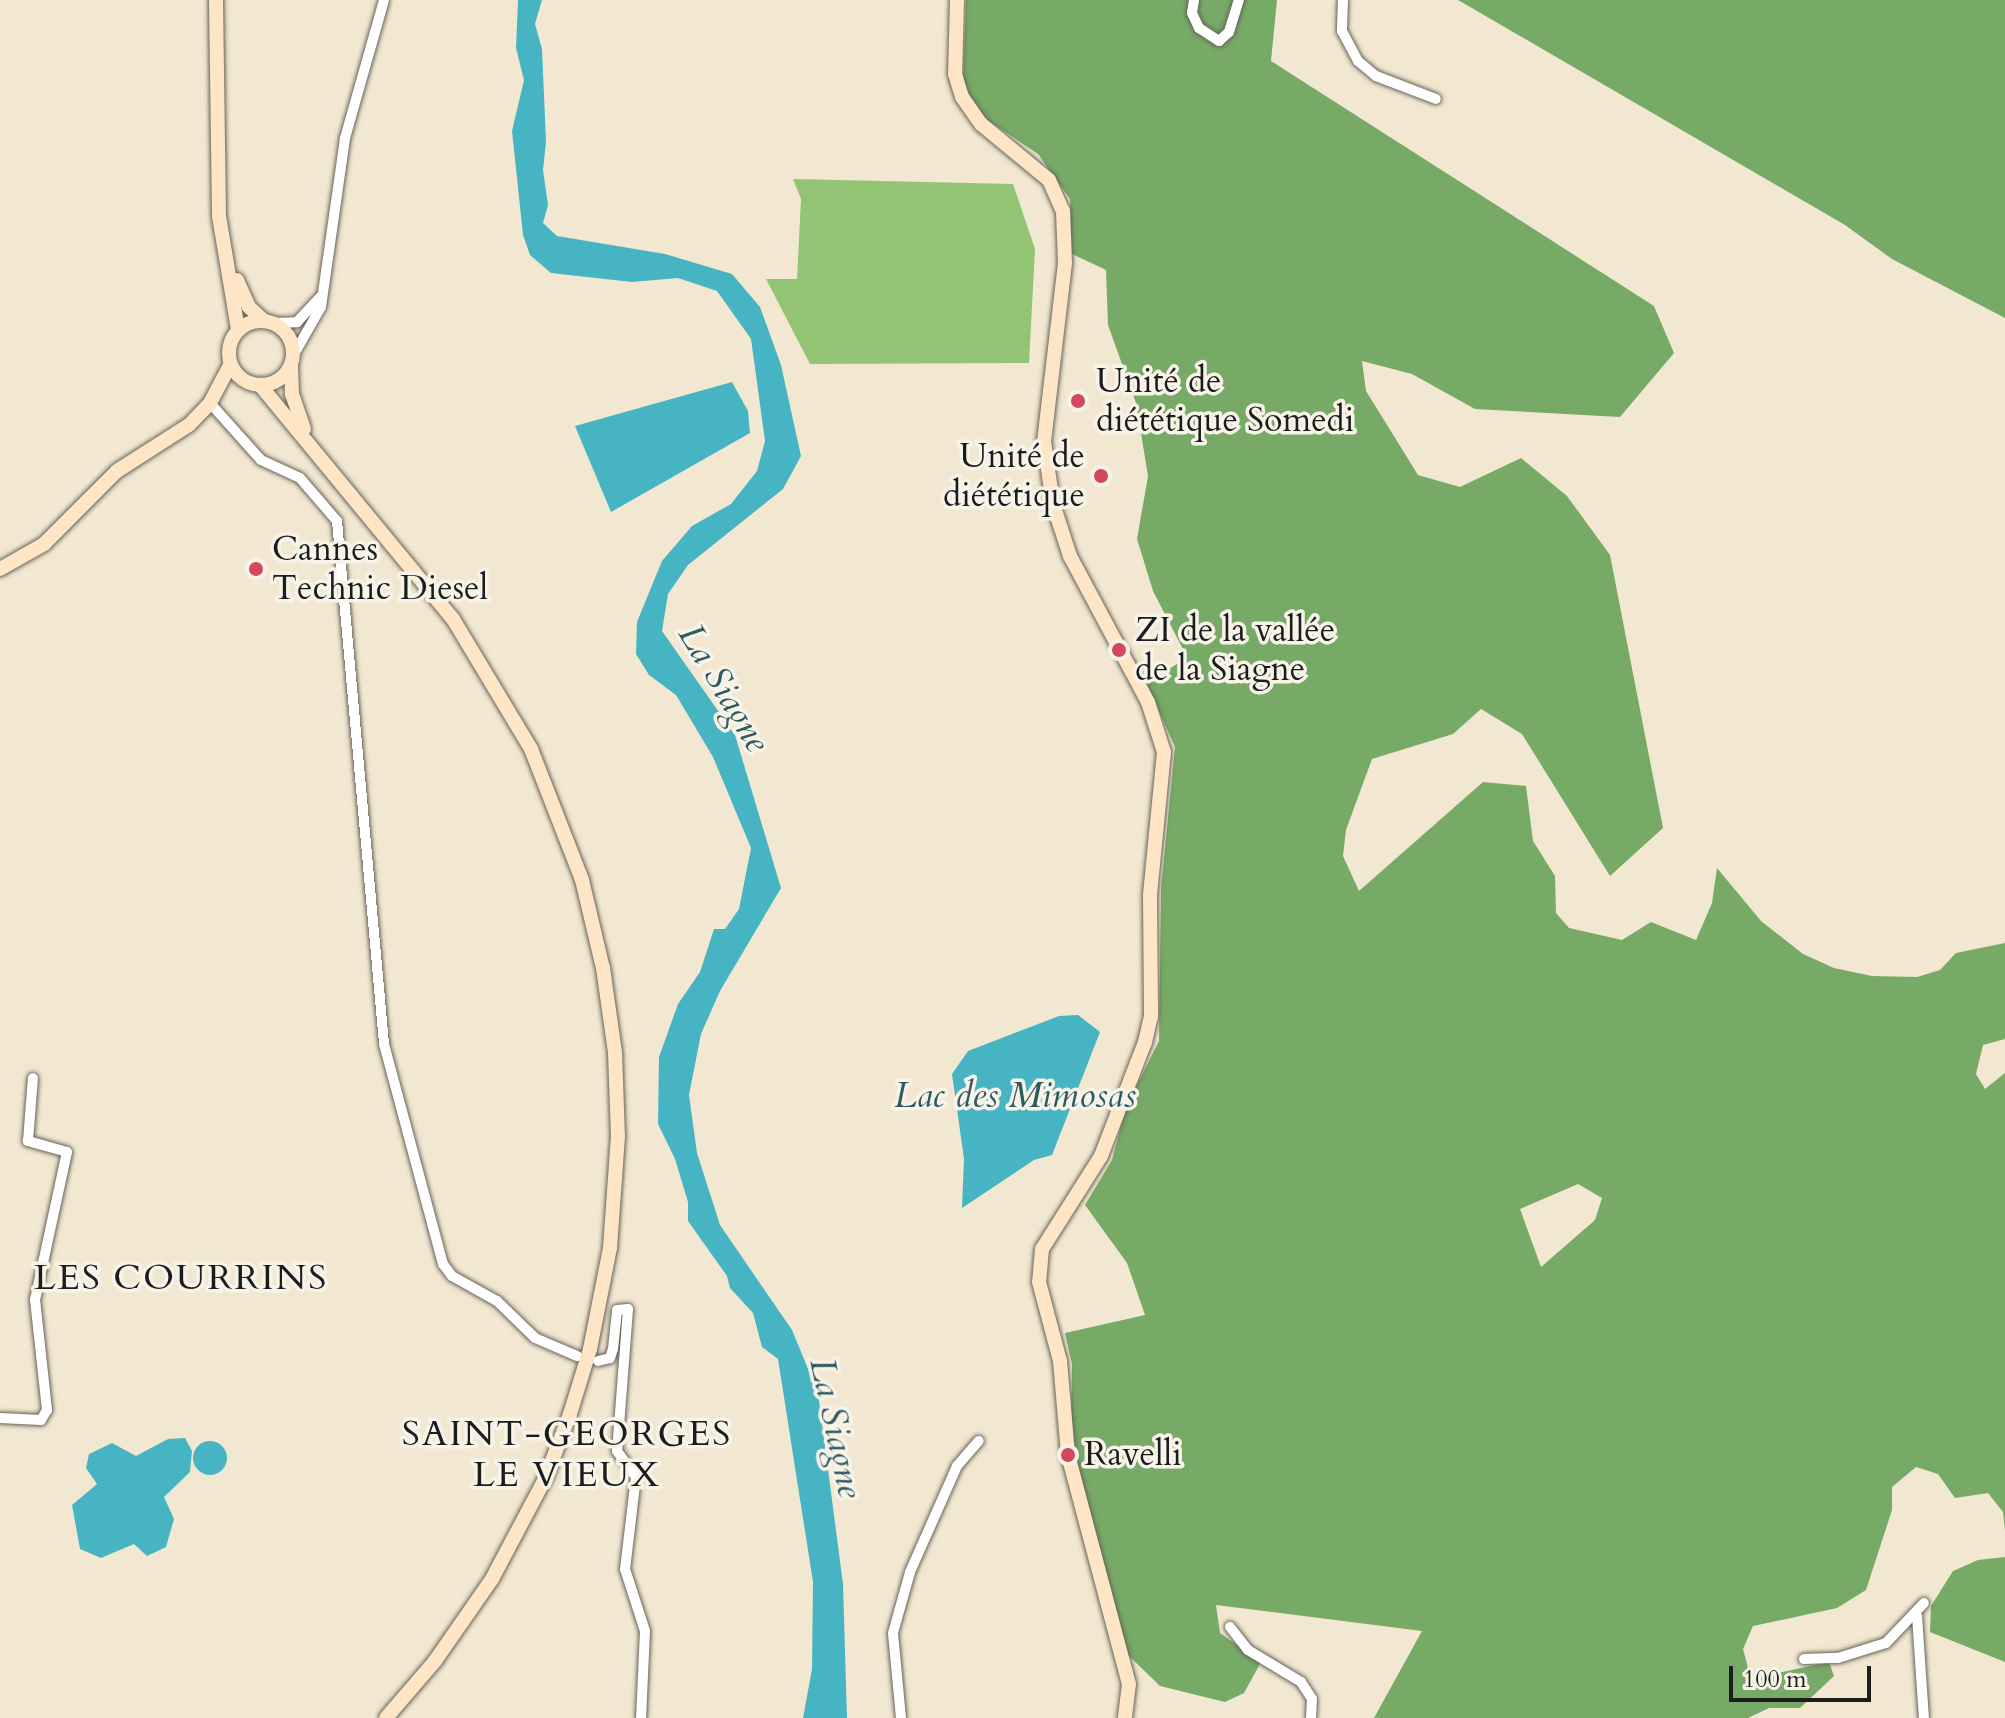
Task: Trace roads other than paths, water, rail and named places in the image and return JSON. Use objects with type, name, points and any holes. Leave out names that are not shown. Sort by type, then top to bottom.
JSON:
[{"type":"street","points":[[210,403],[230,365],[229,346],[238,329],[223,242],[216,166],[216,0]]},
{"type":"street","points":[[0,569],[44,544],[117,471],[167,441],[210,403],[254,384],[277,382],[292,361],[314,321],[322,294],[345,138],[384,0]]},
{"type":"street","points":[[957,0],[955,74],[962,97],[981,124],[1049,180],[1063,211],[1065,263],[1044,441],[1051,494],[1070,556],[1148,702],[1164,752],[1150,896],[1151,1016],[1145,1042],[1101,1156],[1042,1249],[1039,1282],[1060,1361],[1068,1455],[1129,1684],[1125,1718]]},
{"type":"street","points":[[1194,0],[1192,13],[1199,28],[1219,41],[1229,32],[1239,0]]},
{"type":"street","points":[[1343,0],[1342,31],[1358,61],[1376,76],[1436,99]]},
{"type":"street","points":[[223,242],[239,288],[268,322],[288,335],[292,394],[315,450]]},
{"type":"street","points":[[238,329],[268,322],[297,322],[322,294]]},
{"type":"street","points":[[230,365],[254,384],[315,450],[453,619],[531,749],[567,835],[594,925],[611,1012],[618,1092],[610,1248],[590,1349],[570,1414],[541,1487],[492,1579],[435,1661],[386,1718]]},
{"type":"street","points":[[210,403],[261,460],[300,478],[337,521],[384,1044],[443,1264],[452,1276],[497,1301],[535,1338],[577,1356]]},
{"type":"street","points":[[0,1418],[41,1420],[47,1410],[35,1300],[67,1152],[28,1141],[33,1078]]},
{"type":"street","points":[[598,1361],[610,1358],[617,1310],[628,1309],[617,1451],[636,1477],[625,1569],[645,1631],[641,1718]]},
{"type":"street","points":[[901,1718],[893,1633],[910,1572],[957,1466],[979,1441]]},
{"type":"street","points":[[1804,1659],[1838,1658],[1886,1643],[1917,1616],[1924,1603]]},
{"type":"street","points":[[1917,1616],[1924,1718]]},
{"type":"street","points":[[1230,1627],[1248,1650],[1301,1682],[1312,1699],[1311,1718]]},
{"type":"water","points":[[518,0],[542,0],[535,24],[542,49],[546,142],[543,170],[548,205],[543,223],[557,236],[665,254],[732,274],[760,307],[781,365],[801,456],[783,489],[688,565],[668,594],[662,631],[735,735],[781,888],[720,991],[701,1034],[689,1095],[697,1153],[720,1225],[792,1330],[818,1393],[843,1584],[847,1718],[803,1718],[812,1669],[813,1582],[778,1359],[762,1347],[753,1313],[730,1288],[727,1276],[688,1221],[688,1202],[675,1159],[658,1124],[659,1057],[678,1004],[700,972],[714,929],[725,929],[739,909],[751,848],[713,757],[676,695],[649,675],[636,654],[637,622],[662,561],[692,526],[731,504],[757,471],[765,441],[751,339],[717,291],[678,278],[632,282],[551,273],[530,255],[523,235],[512,131],[524,80],[516,48]]},
{"type":"water","points":[[732,382],[748,411],[750,433],[611,512],[575,426]]},
{"type":"water","name":"Lac des Mimosas","points":[[1078,1015],[1100,1032],[1052,1155],[1034,1160],[962,1208],[964,1159],[952,1074],[968,1051],[1059,1016]]},
{"type":"water","points":[[185,1438],[192,1451],[190,1472],[164,1497],[174,1519],[166,1547],[147,1556],[134,1544],[101,1558],[80,1549],[72,1505],[97,1484],[86,1468],[89,1454],[112,1443],[136,1456],[168,1439]]},
{"type":"water","points":[[210,1441],[222,1446],[227,1458],[222,1470],[210,1475],[198,1470],[193,1458],[198,1446]]},
{"type":"place","name":"Unité de diététique Somedi","points":[[1078,401]]},
{"type":"place","name":"Unité de diététique","points":[[1101,476]]},
{"type":"place","name":"Cannes Technic Diesel","points":[[256,569]]},
{"type":"place","name":"ZI de la vallée de la Siagne","points":[[1119,650]]},
{"type":"place","name":"Ravelli","points":[[1068,1455]]},
{"type":"district","name":"LES COURRINS","points":[[181,1278]]},
{"type":"district","name":"SAINT-GEORGES LE VIEUX","points":[[567,1454]]},
{"type":"water label","name":"La Siagne","points":[[724,688]]},
{"type":"water label","name":"La Siagne","points":[[836,1428]]}]
